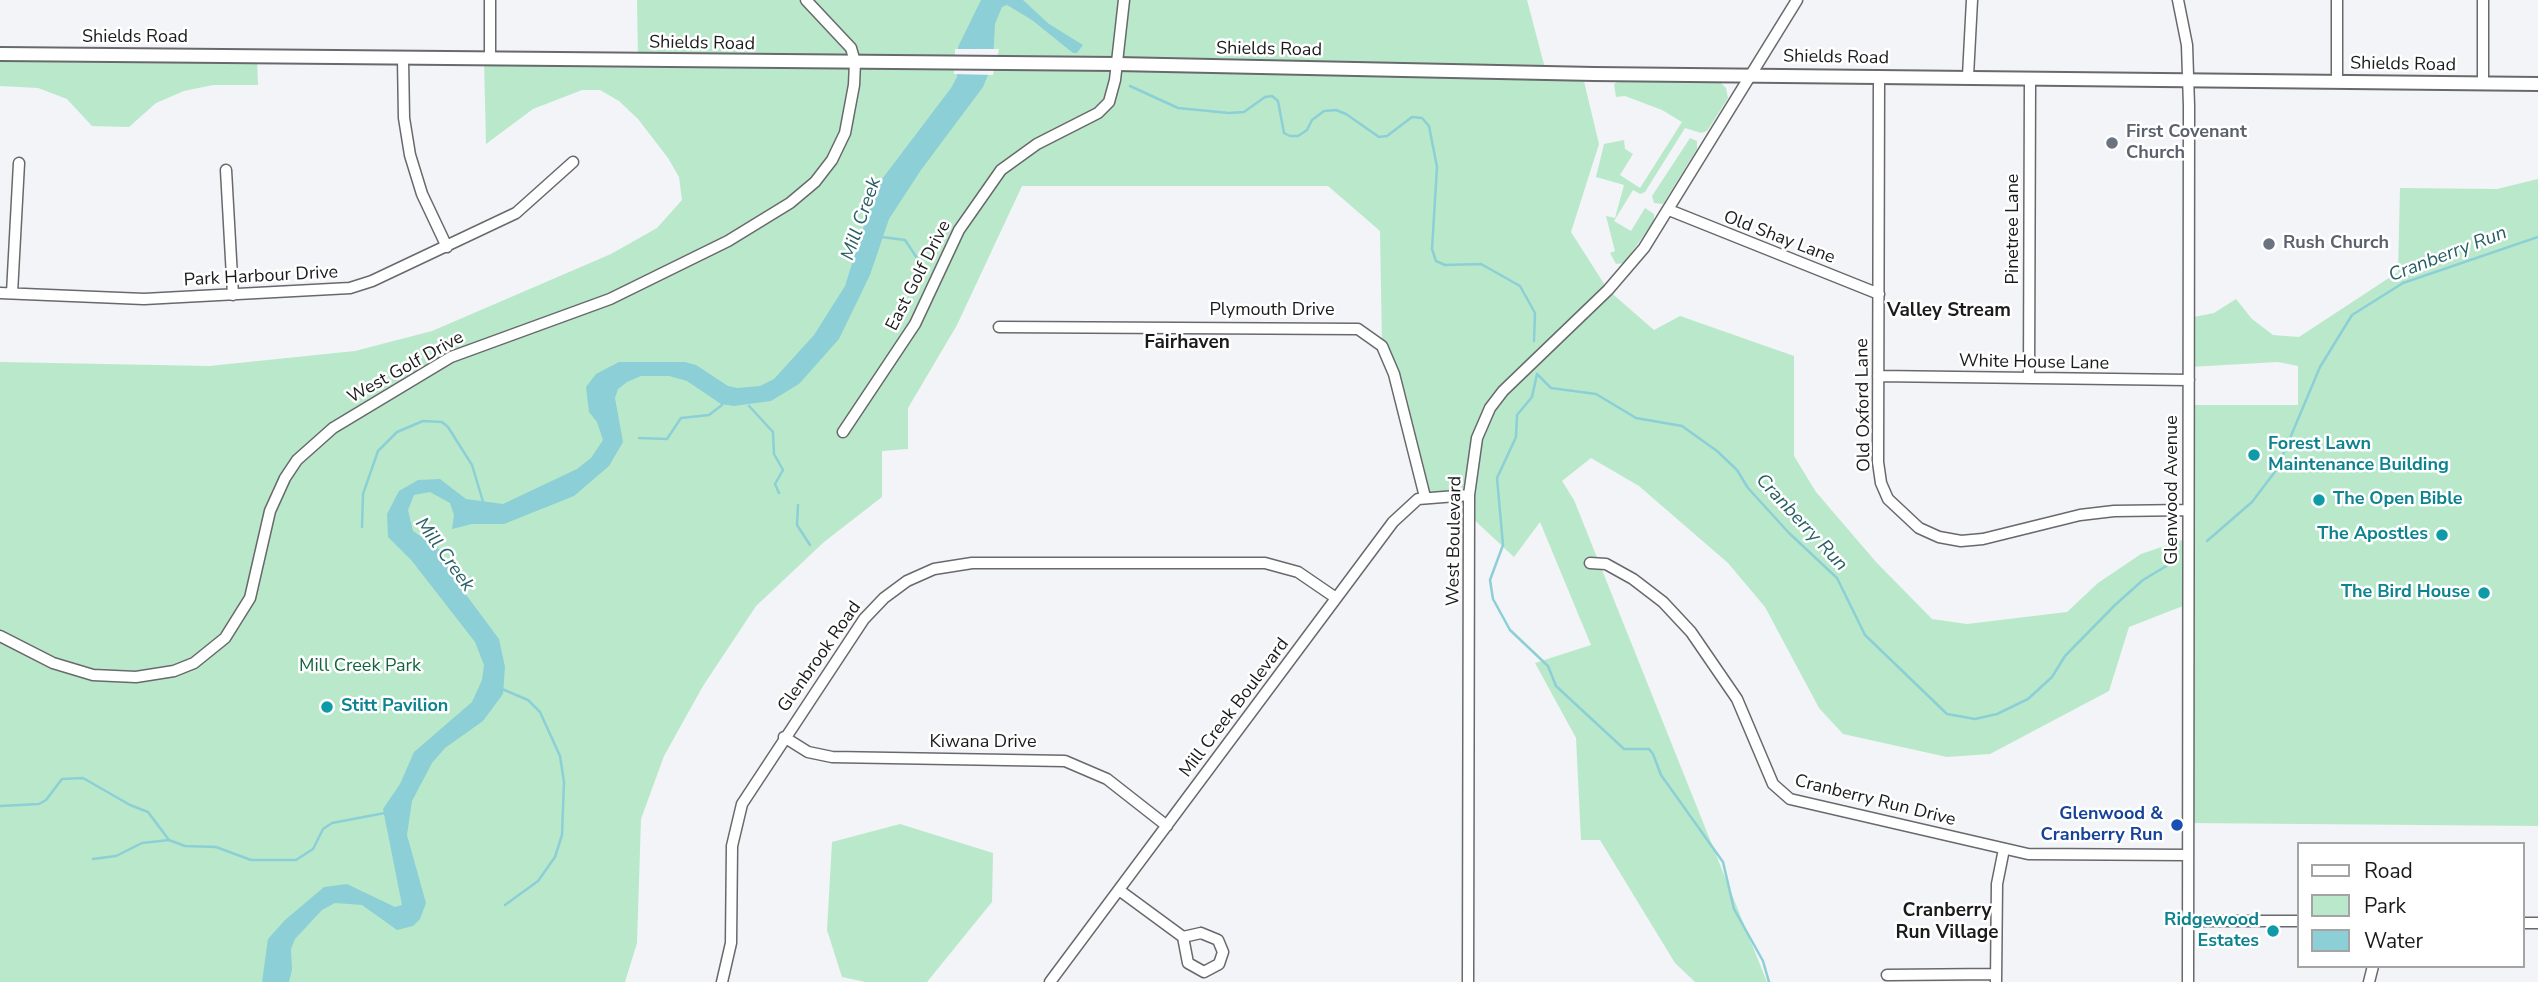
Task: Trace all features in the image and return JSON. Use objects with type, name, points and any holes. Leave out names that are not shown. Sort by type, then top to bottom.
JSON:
[{"type":"main road","name":"Shields Road","points":[[0,54],[1117,64],[2030,79],[2538,84]]},
{"type":"street","points":[[490,0],[490,59]]},
{"type":"street","points":[[806,0],[841,34],[851,48],[855,62]]},
{"type":"street","name":"East Golf Drive","points":[[843,432],[915,324],[958,230],[1001,170],[1037,144],[1098,113],[1109,102],[1117,64],[1124,0]]},
{"type":"street","name":"West Boulevard","points":[[1468,982],[1469,495],[1473,453],[1490,408],[1513,380],[1618,280],[1669,210],[1797,0]]},
{"type":"street","points":[[1968,76],[1972,0]]},
{"type":"street","name":"Glenwood Avenue","points":[[2178,0],[2187,46],[2188,81],[2188,982]]},
{"type":"street","points":[[2337,0],[2337,82]]},
{"type":"street","points":[[2483,0],[2483,84]]},
{"type":"street","points":[[403,59],[404,118],[410,155],[422,194],[447,247]]},
{"type":"street","name":"West Golf Drive","points":[[0,636],[71,669],[114,677],[174,671],[210,653],[225,638],[250,598],[275,497],[297,460],[311,446],[333,428],[451,357],[573,315],[610,299],[728,241],[790,203],[827,167],[845,133],[855,62]]},
{"type":"street","name":"Old Oxford Lane","points":[[1879,76],[1878,462],[1881,483],[1888,499],[1906,519],[1933,536],[1973,541],[2080,515],[2114,511],[2188,510]]},
{"type":"street","name":"Pinetree Lane","points":[[2029,378],[2030,79]]},
{"type":"street","name":"Park Harbour Drive","points":[[0,293],[144,299],[350,288],[372,281],[516,213],[573,162]]},
{"type":"street","points":[[12,293],[19,163]]},
{"type":"street","points":[[226,170],[233,295]]},
{"type":"street","name":"Old Shay Lane","points":[[1669,210],[1879,294]]},
{"type":"street","name":"Plymouth Drive","points":[[999,327],[1358,329],[1382,346],[1394,374],[1425,497]]},
{"type":"street","name":"White House Lane","points":[[1878,376],[2189,380]]},
{"type":"street","points":[[1425,497],[1469,495]]},
{"type":"street","name":"Mill Creek Boulevard","points":[[1050,982],[1393,522],[1418,499],[1425,497]]},
{"type":"street","name":"Glenbrook Road","points":[[722,982],[731,943],[732,846],[736,820],[749,789],[872,609],[907,581],[947,565],[972,563],[1265,563],[1298,572],[1336,598]]},
{"type":"street","name":"Cranberry Run Drive","points":[[1590,563],[1606,564],[1633,579],[1663,602],[1691,632],[1737,699],[1773,784],[1783,795],[1808,804],[2004,849],[2040,854],[2188,855]]},
{"type":"street","name":"Kiwana Drive","points":[[784,737],[808,752],[832,757],[1065,761],[1107,779],[1167,826]]},
{"type":"street","points":[[1887,975],[1996,978],[1997,884],[2004,849]]},
{"type":"street","points":[[1119,890],[1183,937],[1185,958],[1191,967],[1204,972],[1219,964],[1223,952],[1213,936],[1201,933],[1183,937]]},
{"type":"street","points":[[2188,921],[2296,921]]},
{"type":"green space","name":"Mill Creek Park","points":[[637,0],[1527,0],[1546,72],[1582,73],[1599,144],[1571,232],[1608,290],[1654,330],[1680,316],[1794,356],[1794,456],[1816,492],[1876,562],[1932,619],[1967,624],[2067,612],[2098,583],[2141,554],[2188,538],[2189,405],[2298,405],[2298,366],[2278,362],[2189,367],[2189,318],[2214,313],[2236,299],[2252,319],[2273,335],[2299,337],[2398,272],[2400,188],[2497,189],[2538,179],[2538,826],[2188,823],[2188,604],[2129,627],[2109,691],[1990,754],[1947,757],[1843,734],[1819,708],[1765,607],[1728,563],[1639,486],[1591,458],[1562,481],[1574,500],[1767,982],[1695,982],[1675,963],[1600,840],[1581,840],[1576,738],[1535,663],[1591,645],[1540,522],[1514,557],[1470,516],[1469,495],[1425,497],[1382,346],[1380,231],[1328,186],[1022,186],[957,325],[908,408],[908,449],[882,451],[882,497],[824,542],[756,606],[703,686],[664,756],[641,819],[637,943],[625,982],[0,982],[0,362],[209,366],[355,351],[432,331],[611,254],[657,228],[682,200],[679,177],[638,119],[619,101],[600,90],[582,90],[533,109],[486,144],[484,59],[638,60]]},
{"type":"green space","points":[[0,54],[257,56],[258,85],[213,85],[184,91],[156,103],[129,127],[92,126],[67,99],[38,88],[0,86]]},
{"type":"green space","points":[[1622,79],[1719,81],[1726,88],[1728,98],[1707,131],[1701,133],[1685,128],[1645,192],[1640,194],[1633,190],[1614,221],[1631,231],[1645,208],[1654,214],[1654,221],[1624,263],[1616,264],[1610,253],[1615,251],[1606,216],[1615,218],[1624,185],[1596,177],[1604,144],[1624,140],[1625,149],[1633,154],[1620,175],[1640,188],[1682,122],[1662,110],[1625,96],[1616,97],[1614,84]]},
{"type":"green space","points":[[1690,138],[1697,141],[1697,149],[1663,204],[1654,203],[1652,196]]},
{"type":"green space","points":[[900,824],[993,853],[992,902],[927,982],[865,982],[842,977],[827,930],[832,842]]},
{"type":"water","points":[[981,0],[1023,0],[1049,24],[1083,45],[1077,53],[1073,53],[1032,20],[1007,5],[1002,7],[995,24],[993,63],[983,87],[921,170],[889,219],[870,275],[839,339],[799,384],[771,401],[734,406],[721,404],[687,381],[669,376],[641,376],[627,382],[618,389],[615,398],[623,442],[609,466],[574,496],[504,524],[472,524],[452,529],[454,515],[450,503],[430,492],[414,495],[408,510],[413,531],[439,549],[461,588],[499,639],[505,667],[503,694],[483,721],[445,748],[432,763],[412,801],[407,835],[426,903],[420,919],[413,926],[397,930],[362,905],[335,903],[322,910],[295,939],[291,949],[292,970],[289,982],[262,982],[268,939],[285,920],[324,887],[347,884],[395,907],[402,905],[383,809],[400,784],[414,752],[472,702],[482,680],[484,665],[475,642],[412,561],[388,537],[387,514],[399,491],[418,480],[440,479],[466,499],[503,504],[577,469],[591,458],[603,440],[597,422],[589,412],[586,387],[596,374],[619,362],[685,362],[696,365],[728,386],[737,388],[760,386],[774,379],[814,335],[845,286],[876,187],[951,88],[957,77],[958,47]]},
{"type":"pier","points":[[955,49],[999,49],[993,75],[954,74]]},
{"type":"waterway","name":"Cranberry Run","points":[[1130,86],[1178,108],[1229,113],[1244,112],[1265,97],[1272,96],[1278,101],[1284,133],[1290,136],[1298,136],[1307,130],[1312,120],[1324,111],[1336,110],[1346,114],[1379,137],[1387,136],[1412,117],[1422,118],[1429,126],[1437,167],[1432,249],[1436,261],[1445,265],[1481,264],[1520,286],[1535,313],[1534,341]]},
{"type":"waterway","points":[[882,237],[905,240],[921,264]]},
{"type":"waterway","name":"Cranberry Run","points":[[2207,541],[2252,502],[2277,469],[2320,367],[2352,315],[2403,283],[2538,237]]},
{"type":"waterway","name":"Cranberry Run","points":[[1537,374],[1551,388],[1596,394],[1636,418],[1682,426],[1717,451],[1737,470],[1748,488],[1789,533],[1837,578],[1865,635],[1947,714],[1975,719],[1997,714],[2028,699],[2052,677],[2065,656],[2115,605],[2143,580],[2168,565]]},
{"type":"waterway","points":[[1537,374],[1532,397],[1517,415],[1516,437],[1497,478],[1503,545],[1490,580],[1493,599],[1510,630],[1548,666],[1556,686],[1624,749],[1649,749],[1653,754],[1661,775],[1723,862],[1734,909],[1763,961],[1769,982]]},
{"type":"waterway","points":[[639,438],[667,439],[681,418],[709,415],[722,405]]},
{"type":"waterway","points":[[749,406],[773,432],[774,454],[783,470],[775,484],[779,493]]},
{"type":"waterway","points":[[362,527],[363,494],[378,451],[397,432],[423,421],[442,422],[448,427],[472,465],[484,505]]},
{"type":"waterway","points":[[798,505],[797,525],[810,545]]},
{"type":"waterway","points":[[502,689],[528,700],[540,712],[560,756],[564,782],[562,835],[555,857],[538,881],[505,905]]},
{"type":"waterway","points":[[0,806],[39,804],[46,800],[62,779],[83,778],[130,805],[148,812],[169,840]]},
{"type":"waterway","points":[[93,859],[116,856],[142,843],[169,840],[185,846],[216,847],[251,860],[296,860],[313,849],[323,829],[332,823],[385,813]]},
{"type":"place","name":"First Covenant Church","points":[[2112,143]]},
{"type":"place","name":"Rush Church","points":[[2269,244]]},
{"type":"place","name":"Forest Lawn Maintenance Building","points":[[2254,455]]},
{"type":"place","name":"The Open Bible","points":[[2319,500]]},
{"type":"place","name":"The Apostles","points":[[2442,535]]},
{"type":"place","name":"The Bird House","points":[[2484,593]]},
{"type":"place","name":"Stitt Pavilion","points":[[327,707]]},
{"type":"place","name":"Glenwood & Cranberry Run","points":[[2177,825]]},
{"type":"place","name":"Ridgewood Estates","points":[[2273,931]]},
{"type":"district","name":"Valley Stream","points":[[1949,311]]},
{"type":"district","name":"Fairhaven","points":[[1187,343]]},
{"type":"district","name":"Cranberry Run Village","points":[[1947,922]]},
{"type":"water label","name":"Mill Creek","points":[[862,219]]},
{"type":"water label","name":"Mill Creek","points":[[444,555]]}]
